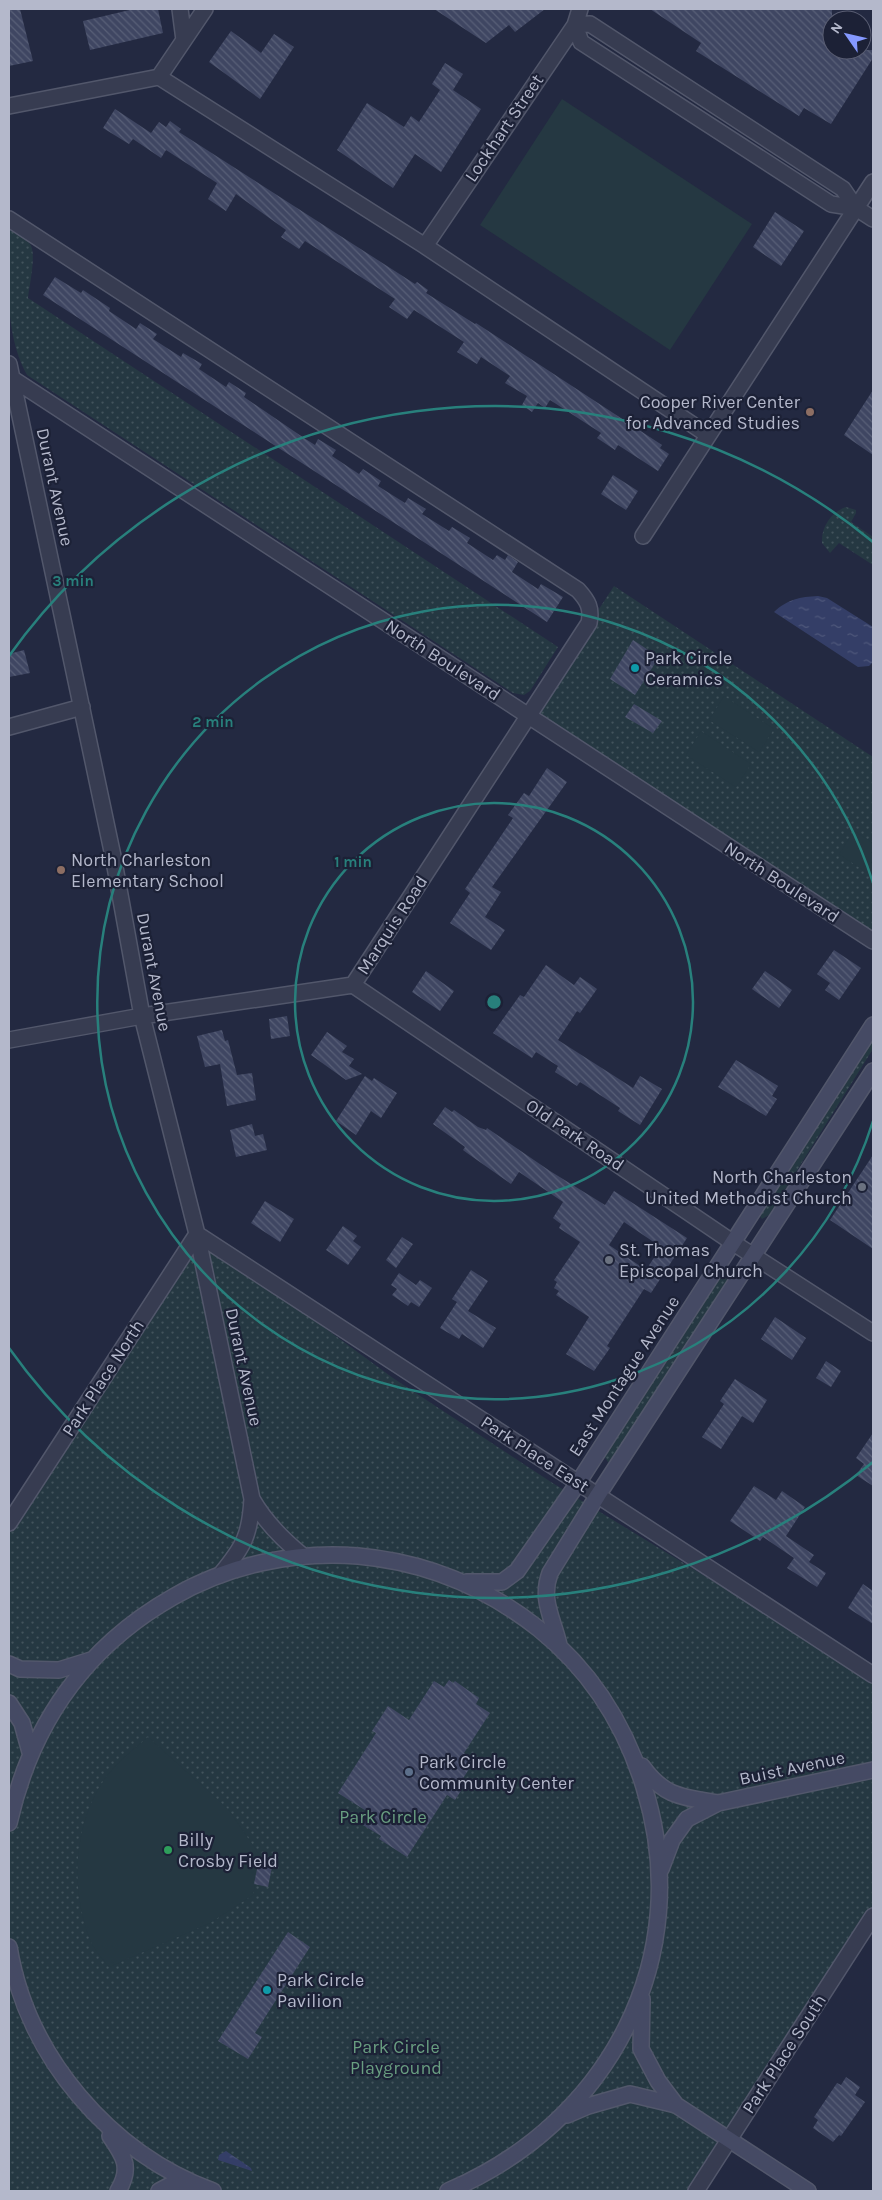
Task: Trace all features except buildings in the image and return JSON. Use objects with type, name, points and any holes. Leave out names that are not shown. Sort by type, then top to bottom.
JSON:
[{"type":"street","points":[[180,9],[184,40]]},
{"type":"street","points":[[158,77],[205,9]]},
{"type":"street","name":"Lockhart Street","points":[[425,246],[574,25],[580,9]]},
{"type":"street","points":[[574,25],[590,24],[843,189],[856,208],[873,219]]},
{"type":"street","points":[[9,106],[158,77],[425,246],[708,435]]},
{"type":"street","points":[[643,536],[873,182]]},
{"type":"street","name":"Marquis Road","points":[[9,219],[578,590],[586,600],[591,611],[589,623],[353,985],[142,1016],[9,1040]]},
{"type":"street","name":"Durant Avenue","points":[[9,364],[113,856],[142,1016],[197,1234],[252,1499],[251,1525],[240,1551],[221,1574]]},
{"type":"street","name":"North Boulevard","points":[[13,379],[873,941]]},
{"type":"street","points":[[9,727],[82,707]]},
{"type":"street","name":"Old Park Road","points":[[353,985],[732,1242],[873,1334]]},
{"type":"street","name":"East Montague Avenue","points":[[463,1582],[502,1582],[517,1572],[578,1482],[873,1025]]},
{"type":"street","points":[[559,1645],[545,1597],[550,1573],[598,1495],[873,1071]]},
{"type":"street","name":"Park Place East","points":[[197,1234],[873,1675]]},
{"type":"street","name":"Park Place North","points":[[9,1523],[197,1234]]},
{"type":"street","name":"Durant Avenue","points":[[252,1499],[264,1520],[303,1556]]},
{"type":"street","points":[[9,1823],[16,1792],[30,1752],[57,1703],[91,1660],[120,1632],[151,1609],[185,1590],[221,1574],[254,1564],[303,1556],[340,1554],[413,1564],[463,1582],[514,1609],[559,1645],[589,1678],[610,1708],[635,1756],[652,1813],[660,1872],[659,1911],[653,1950],[643,1988],[630,2020],[614,2050],[589,2087],[562,2118],[526,2148],[490,2172],[449,2191]]},
{"type":"street","points":[[9,1664],[20,1669],[59,1670],[91,1660]]},
{"type":"street","points":[[9,1703],[22,1723],[30,1752]]},
{"type":"street","name":"Buist Avenue","points":[[635,1756],[659,1787],[690,1799],[718,1803]]},
{"type":"street","name":"Buist Avenue","points":[[660,1872],[672,1840],[687,1819],[718,1803],[873,1770]]},
{"type":"street","name":"Park Place South","points":[[696,2191],[873,1916]]},
{"type":"street","points":[[9,1947],[11,1962],[24,2003],[42,2042],[64,2078],[92,2111],[124,2155],[125,2168],[118,2191]]},
{"type":"street","points":[[9,1987],[24,2003]]},
{"type":"street","points":[[643,1988],[641,2049],[658,2081],[676,2105],[808,2191]]},
{"type":"street","points":[[562,2118],[588,2106],[630,2094],[676,2105]]},
{"type":"street","points":[[92,2111],[123,2140],[150,2160],[196,2185],[213,2191]]},
{"type":"street","points":[[159,2191],[174,2183],[196,2185]]},
{"type":"green space","points":[[562,99],[752,224],[670,350],[480,225]]},
{"type":"green space","points":[[9,227],[21,234],[32,248],[33,262],[28,298],[558,647],[530,691],[524,695],[513,693],[27,375],[19,358],[11,322],[8,284]]},
{"type":"green space","points":[[846,507],[856,510],[851,522],[873,537],[873,565],[839,543],[830,553],[822,543],[823,531],[828,521],[836,512]]},
{"type":"green space","points":[[614,586],[873,757],[873,941],[529,716]]},
{"type":"green space","points":[[724,696],[774,729],[759,752],[709,720]]},
{"type":"green space","points":[[701,731],[751,764],[736,787],[686,755]]},
{"type":"green space","points":[[854,831],[873,843],[873,877],[839,854]]},
{"type":"green space","points":[[873,1040],[873,1049],[769,1215],[762,1219],[759,1215]]},
{"type":"green space","name":"Park Circle","points":[[197,1234],[393,1378],[551,1482],[873,1679],[873,1915],[694,2191],[9,2191],[9,1523]]},
{"type":"green space","points":[[721,1276],[724,1276],[728,1281],[614,1463],[608,1462],[604,1456]]},
{"type":"green space","name":"Billy Crosby Field","points":[[148,1737],[228,1809],[261,1857],[253,1895],[210,1923],[109,1967],[91,1942],[84,1922],[78,1880],[81,1838],[86,1818],[104,1780],[119,1762]]},
{"type":"water","points":[[818,596],[827,598],[873,627],[873,662],[869,666],[858,667],[774,612],[784,604],[794,600]]},
{"type":"water","points":[[226,2151],[251,2168],[252,2171],[218,2160],[219,2155]]},
{"type":"place","name":"Cooper River Center for Advanced Studies","points":[[810,412]]},
{"type":"place","name":"Park Circle Ceramics","points":[[635,668]]},
{"type":"place","name":"North Charleston Elementary School","points":[[61,870]]},
{"type":"place","name":"North Charleston United Methodist Church","points":[[862,1187]]},
{"type":"place","name":"St. Thomas Episcopal Church","points":[[609,1260]]},
{"type":"place","name":"Park Circle Community Center","points":[[409,1772]]},
{"type":"place","name":"Billy Crosby Field","points":[[168,1850]]},
{"type":"place","name":"Park Circle Pavilion","points":[[267,1990]]},
{"type":"park label","name":"Park Circle Playground","points":[[396,2057]]}]
